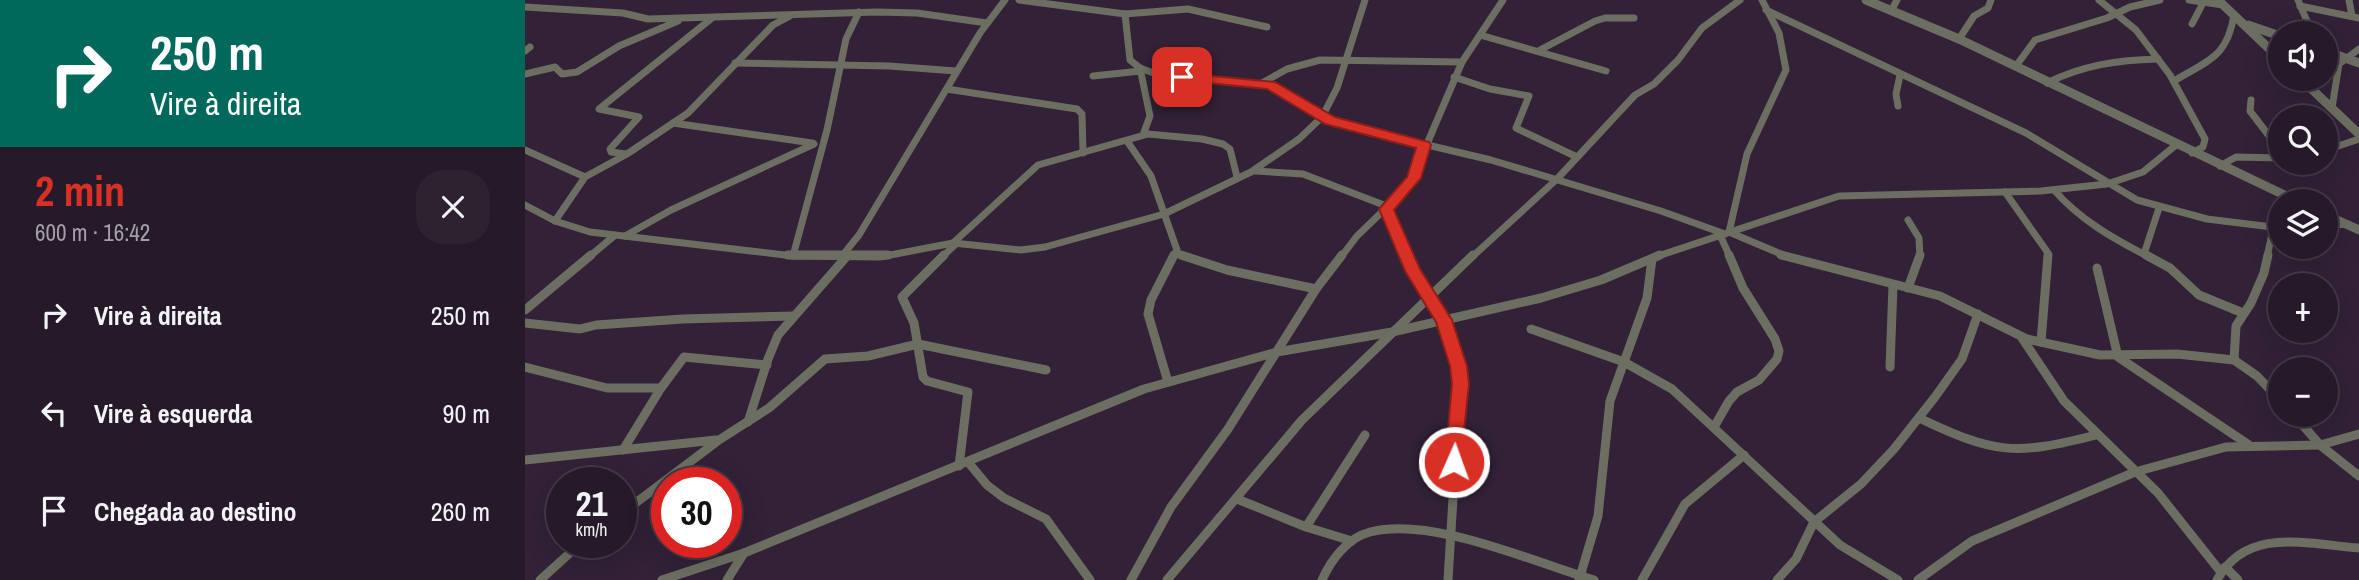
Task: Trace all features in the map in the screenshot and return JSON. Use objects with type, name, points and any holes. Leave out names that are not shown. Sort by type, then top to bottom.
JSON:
[{"type":"street","points":[[748,422],[776,339],[794,316],[835,276],[956,71],[1005,0]]},
{"type":"street","points":[[1019,0],[1125,14],[1162,9],[1197,10],[1267,27]]},
{"type":"street","points":[[1162,9],[1170,0]]},
{"type":"street","points":[[1251,172],[1299,138],[1322,117],[1348,59],[1364,0]]},
{"type":"street","points":[[1131,580],[1171,507],[1228,429],[1316,289],[1357,236],[1388,208],[1414,178],[1424,145],[1454,77],[1503,0]]},
{"type":"street","points":[[1167,580],[1302,420],[1428,297],[1557,179],[1635,95],[1654,84],[1678,60],[1702,29],[1739,0]]},
{"type":"street","points":[[1714,427],[1729,401],[1759,380],[1777,359],[1779,351],[1775,339],[1743,288],[1725,234],[1747,154],[1786,74],[1779,33],[1762,0]]},
{"type":"street","points":[[1866,0],[1959,39],[2271,189]]},
{"type":"street","points":[[1891,11],[1897,0]]},
{"type":"street","points":[[1959,39],[1974,16],[1988,8],[1991,0]]},
{"type":"street","points":[[2099,0],[2136,30],[2174,81],[2205,139],[2203,147],[2192,153]]},
{"type":"street","points":[[2016,66],[2035,40],[2160,0]]},
{"type":"street","points":[[2189,0],[2203,3],[2221,2],[2268,47]]},
{"type":"street","points":[[2349,0],[2356,17]]},
{"type":"street","points":[[2192,24],[2203,3]]},
{"type":"street","points":[[2299,3],[2356,17]]},
{"type":"street","points":[[2299,3],[2307,21]]},
{"type":"street","points":[[525,7],[623,13],[658,19],[859,12],[917,13],[987,23]]},
{"type":"street","points":[[1766,10],[2026,133],[2107,184],[2159,208],[2207,219],[2268,227]]},
{"type":"street","points":[[793,256],[823,145],[846,39],[859,12]]},
{"type":"street","points":[[555,221],[585,177],[627,155],[688,113],[773,25],[794,14]]},
{"type":"street","points":[[1125,14],[1130,60],[1141,69],[1159,75],[1262,83],[1279,90],[1322,117],[1347,127],[1491,160],[1725,234],[1779,255],[1953,301],[2022,338],[2119,357],[2177,354],[2234,360],[2268,387]]},
{"type":"street","points":[[773,15],[773,25]]},
{"type":"street","points":[[2174,81],[2191,69],[2215,60],[2231,36],[2234,15]]},
{"type":"street","points":[[627,155],[611,152],[610,149],[639,117],[599,109],[712,18]]},
{"type":"street","points":[[1540,50],[1595,21],[1605,18],[1634,18]]},
{"type":"street","points":[[658,19],[662,28]]},
{"type":"street","points":[[525,74],[555,67],[562,74],[577,72],[612,50],[681,19]]},
{"type":"street","points":[[2243,23],[2268,32]]},
{"type":"street","points":[[1480,36],[1540,50],[1606,71]]},
{"type":"street","points":[[2333,105],[2337,73],[2344,58],[2359,49]]},
{"type":"street","points":[[2338,56],[2359,63]]},
{"type":"street","points":[[2047,83],[2068,71],[2105,62],[2158,59]]},
{"type":"street","points":[[1262,83],[1296,65],[1320,60],[1462,62]]},
{"type":"street","points":[[734,63],[956,71]]},
{"type":"street","points":[[1093,76],[1141,69]]},
{"type":"street","points":[[1141,69],[1150,116],[1143,135]]},
{"type":"street","points":[[1898,106],[1896,94],[1900,75]]},
{"type":"street","points":[[1454,77],[1490,89],[1529,96],[1516,128],[1577,157]]},
{"type":"street","points":[[947,89],[1077,109],[1081,114],[1083,153]]},
{"type":"street","points":[[2314,91],[2329,105]]},
{"type":"street","points":[[2251,100],[2250,111],[2268,134]]},
{"type":"street","points":[[2338,114],[2359,134]]},
{"type":"street","points":[[673,123],[823,145]]},
{"type":"street","points":[[963,464],[968,392],[927,381],[923,377],[918,344],[902,295],[1033,169],[1143,135],[1179,136],[1223,144],[1230,149],[1237,177]]},
{"type":"street","points":[[2338,146],[2359,139]]},
{"type":"street","points":[[1127,141],[1151,177],[1175,241],[1177,254],[1151,300],[1148,314],[1168,382]]},
{"type":"street","points":[[625,236],[674,208],[814,144]]},
{"type":"street","points":[[662,580],[744,553],[1144,389],[1168,382],[1277,352],[1392,332],[1541,298],[1601,280],[1652,259],[1839,196],[2054,190],[2107,184],[2143,172],[2176,145]]},
{"type":"street","points":[[525,150],[585,177]]},
{"type":"street","points":[[2220,166],[2236,157],[2268,158]]},
{"type":"street","points":[[525,205],[555,221],[614,236],[793,256],[899,255],[955,243],[1030,250],[1164,214],[1237,177],[1271,170],[1303,174],[1388,208],[1413,271],[1444,320],[1458,366],[1460,384],[1448,580]]},
{"type":"street","points":[[2054,190],[2089,222],[2171,268],[2199,295],[2243,313]]},
{"type":"street","points":[[2005,192],[2048,253],[2041,342]]},
{"type":"street","points":[[543,213],[565,207]]},
{"type":"street","points":[[2144,254],[2159,208]]},
{"type":"street","points":[[1908,220],[1918,233],[1922,254],[1908,288]]},
{"type":"street","points":[[2338,220],[2359,230]]},
{"type":"street","points":[[2338,225],[2346,224]]},
{"type":"street","points":[[525,310],[614,236]]},
{"type":"street","points":[[1177,254],[1227,270],[1316,289]]},
{"type":"street","points":[[1580,578],[1598,516],[1610,401],[1647,298],[1652,259]]},
{"type":"street","points":[[2234,360],[2236,326],[2251,303],[2268,259]]},
{"type":"street","points":[[2097,268],[2119,357],[2249,446]]},
{"type":"street","points":[[1890,367],[1893,285]]},
{"type":"street","points":[[1777,580],[1796,559],[1814,522],[1861,484],[1919,418],[1962,359],[1978,314]]},
{"type":"street","points":[[525,323],[580,329],[596,325],[683,319],[794,316]]},
{"type":"street","points":[[1531,329],[1624,362],[1672,389],[1856,558],[1898,580]]},
{"type":"street","points":[[2022,338],[2064,401],[2175,512],[2221,572],[2238,580]]},
{"type":"street","points":[[637,502],[719,440],[769,408],[825,359],[868,356],[918,344],[1046,370]]},
{"type":"street","points":[[623,450],[661,388],[684,357],[767,365]]},
{"type":"street","points":[[525,367],[607,388],[661,388]]},
{"type":"street","points":[[1919,418],[1978,443],[2011,450],[2036,449],[2096,435]]},
{"type":"street","points":[[2305,427],[2321,445],[2359,476]]},
{"type":"street","points":[[1918,580],[1972,541],[2135,472],[2226,447],[2321,445],[2359,434]]},
{"type":"street","points":[[1307,527],[1365,435]]},
{"type":"street","points":[[525,460],[719,440]]},
{"type":"street","points":[[1642,580],[1685,504],[1744,455]]},
{"type":"street","points":[[976,472],[981,457]]},
{"type":"street","points":[[963,464],[976,472],[1004,498],[1047,519],[1090,580]]},
{"type":"street","points":[[1237,499],[1307,527],[1352,541]]},
{"type":"street","points":[[1322,580],[1330,564],[1352,541],[1371,531],[1396,529],[1450,535],[1580,578],[1594,580]]},
{"type":"street","points":[[2221,572],[2242,551],[2263,543],[2359,548]]},
{"type":"street","points":[[727,580],[744,553]]},
{"type":"street","points":[[540,580],[564,558]]},
{"type":"route","points":[[1182,77],[1271,85],[1322,117],[1347,127],[1424,145],[1414,178],[1387,209],[1413,271],[1444,320],[1458,366],[1460,384],[1454,462]]}]
